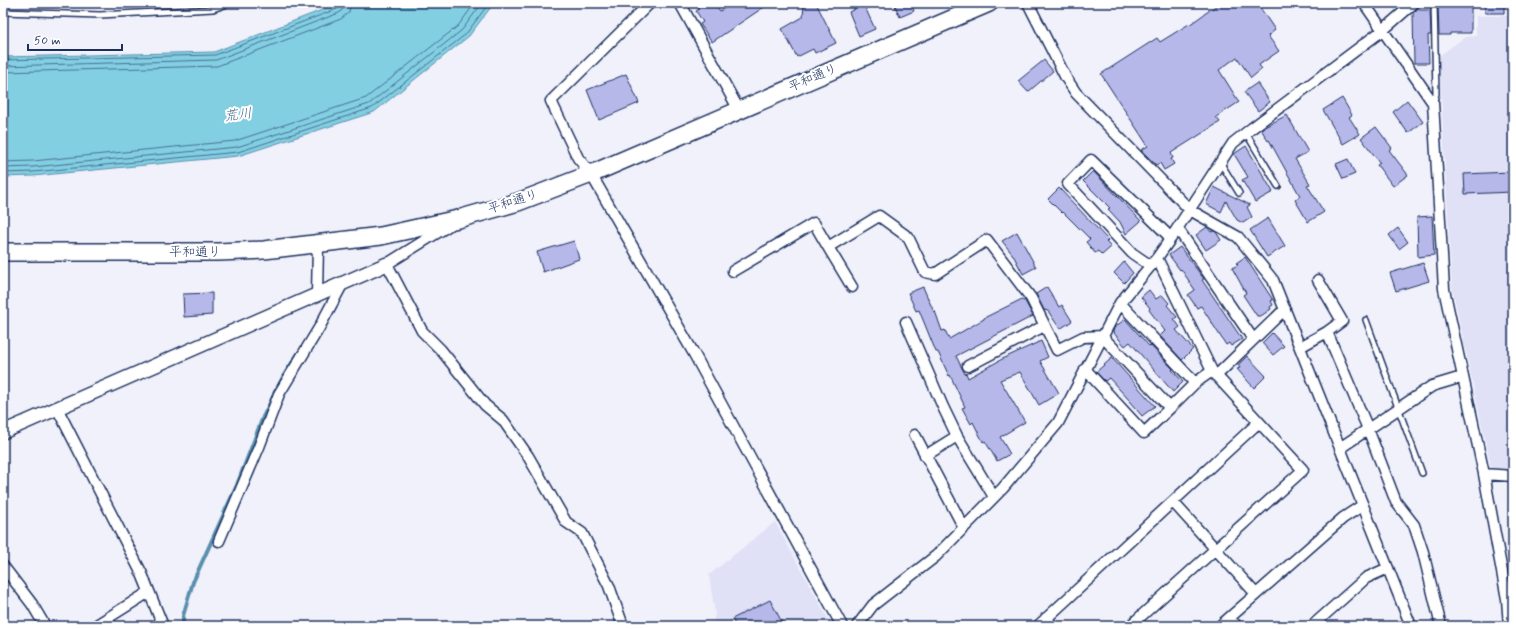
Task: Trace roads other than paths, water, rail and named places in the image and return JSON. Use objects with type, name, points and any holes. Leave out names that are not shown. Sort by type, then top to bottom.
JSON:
[{"type":"highway","name":"平和通り","points":[[3,252],[218,252],[264,250],[318,245],[381,236],[458,219],[518,202],[591,174],[989,3]]},
{"type":"street","points":[[650,3],[551,101],[578,158],[591,174],[692,352],[842,626]]},
{"type":"street","points":[[1028,3],[1066,78],[1076,93],[1190,210],[1238,237],[1273,280],[1411,626]]},
{"type":"street","points":[[1364,3],[1433,103],[1444,289],[1484,474],[1507,599],[1509,626]]},
{"type":"street","points":[[857,626],[873,605],[936,556],[964,528],[994,497],[1058,423],[1120,303],[1154,262],[1178,229],[1233,144],[1383,30],[1414,3]]},
{"type":"street","points":[[683,5],[739,110]]},
{"type":"street","points":[[1130,626],[1303,470],[1214,374],[1154,262],[1132,253],[1068,184],[1091,160],[1171,238]]},
{"type":"street","points":[[828,247],[878,216],[908,237],[925,272],[935,274],[987,240],[1031,298],[1057,350],[1083,337],[1102,336],[1170,408]]},
{"type":"street","points":[[3,432],[317,296],[387,264],[458,219]]},
{"type":"street","points":[[733,271],[814,223],[852,287]]},
{"type":"street","points":[[1178,229],[1254,338]]},
{"type":"street","points":[[317,296],[318,245]]},
{"type":"street","points":[[387,264],[422,331],[441,350],[485,405],[503,420],[528,456],[566,522],[582,533],[609,586],[623,626]]},
{"type":"street","points":[[1300,347],[1342,322],[1318,280]]},
{"type":"street","points":[[219,541],[279,394],[319,328],[343,283]]},
{"type":"street","points":[[1120,303],[1195,384]]},
{"type":"street","points":[[1085,369],[1144,433],[1195,384],[1214,374],[1285,309]]},
{"type":"street","points":[[906,322],[943,407],[958,436],[994,497]]},
{"type":"street","points":[[968,366],[1044,326]]},
{"type":"street","points":[[1327,332],[1368,429],[1396,502],[1414,525],[1423,552],[1441,626]]},
{"type":"street","points":[[1340,448],[1432,386],[1462,377]]},
{"type":"street","points":[[57,408],[142,574],[163,626]]},
{"type":"street","points":[[1038,626],[1050,622],[1173,502],[1259,422]]},
{"type":"street","points":[[915,435],[964,528]]},
{"type":"street","points":[[925,456],[958,436]]},
{"type":"street","points":[[1484,474],[1513,476]]},
{"type":"street","points":[[1173,502],[1256,594]]},
{"type":"street","points":[[1220,626],[1343,518],[1363,505]]},
{"type":"street","points":[[3,566],[32,604],[45,626]]},
{"type":"street","points":[[1312,626],[1366,578],[1388,568]]},
{"type":"street","points":[[95,626],[149,592]]},
{"type":"street","points":[[1230,618],[1237,626]]},
{"type":"lane","points":[[3,12],[100,14],[213,9],[230,3]]},
{"type":"lane","points":[[1433,103],[1436,94],[1434,3]]},
{"type":"lane","points":[[1246,133],[1278,186]]},
{"type":"lane","points":[[1220,162],[1239,193]]},
{"type":"lane","points":[[1366,320],[1422,473]]},
{"type":"water","name":"荒川","points":[[340,3],[494,3],[469,36],[374,112],[238,156],[33,176],[3,177],[3,57],[214,52]]},
{"type":"waterway","points":[[277,389],[299,352]]},
{"type":"waterway","points":[[183,626],[183,616],[193,582],[237,485],[263,417],[273,397]]}]
